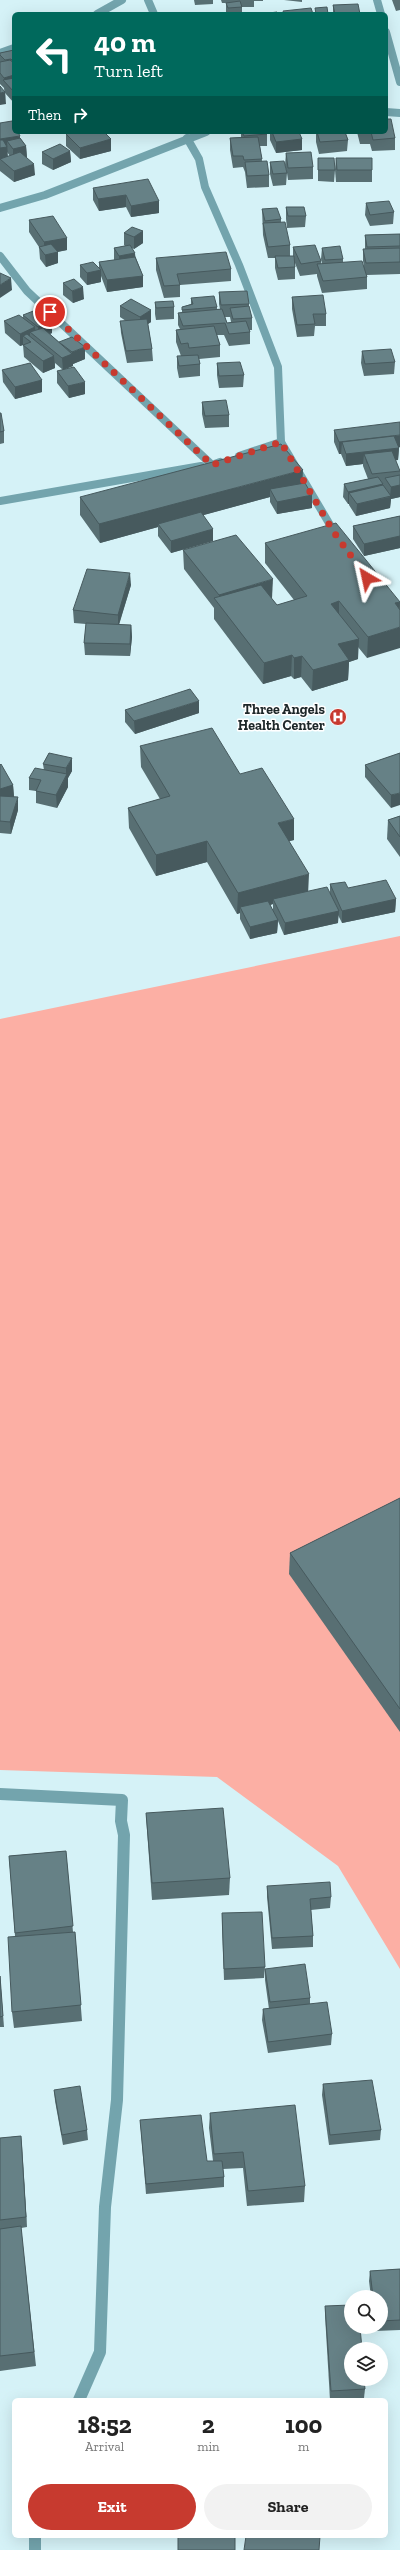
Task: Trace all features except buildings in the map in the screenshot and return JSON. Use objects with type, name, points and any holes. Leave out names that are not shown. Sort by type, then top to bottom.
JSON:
[{"type":"street","points":[[101,12],[122,0]]},
{"type":"street","points":[[148,0],[153,12]]},
{"type":"street","points":[[377,0],[380,12]]},
{"type":"street","points":[[388,39],[400,82]]},
{"type":"street","points":[[0,53],[12,49]]},
{"type":"street","points":[[388,112],[400,113]]},
{"type":"street","points":[[0,208],[45,195],[200,134]]},
{"type":"street","points":[[187,138],[199,158],[205,187],[239,265],[278,367],[281,442],[342,544]]},
{"type":"street","points":[[0,256],[26,291],[212,465]]},
{"type":"street","points":[[0,501],[212,465],[281,442]]},
{"type":"street","points":[[0,1794],[122,1800],[121,1821],[124,1835],[117,2100],[105,2207],[100,2352],[80,2398]]},
{"type":"street","points":[[35,2538],[35,2550]]},
{"type":"shaded area","points":[[400,936],[400,1969],[338,1866],[217,1777],[0,1770],[0,1019]]},
{"type":"place","name":"Three Angels Health Center","points":[[338,717]]},
{"type":"route","points":[[50,312],[107,364],[212,465],[281,442],[333,531],[367,578]]}]
